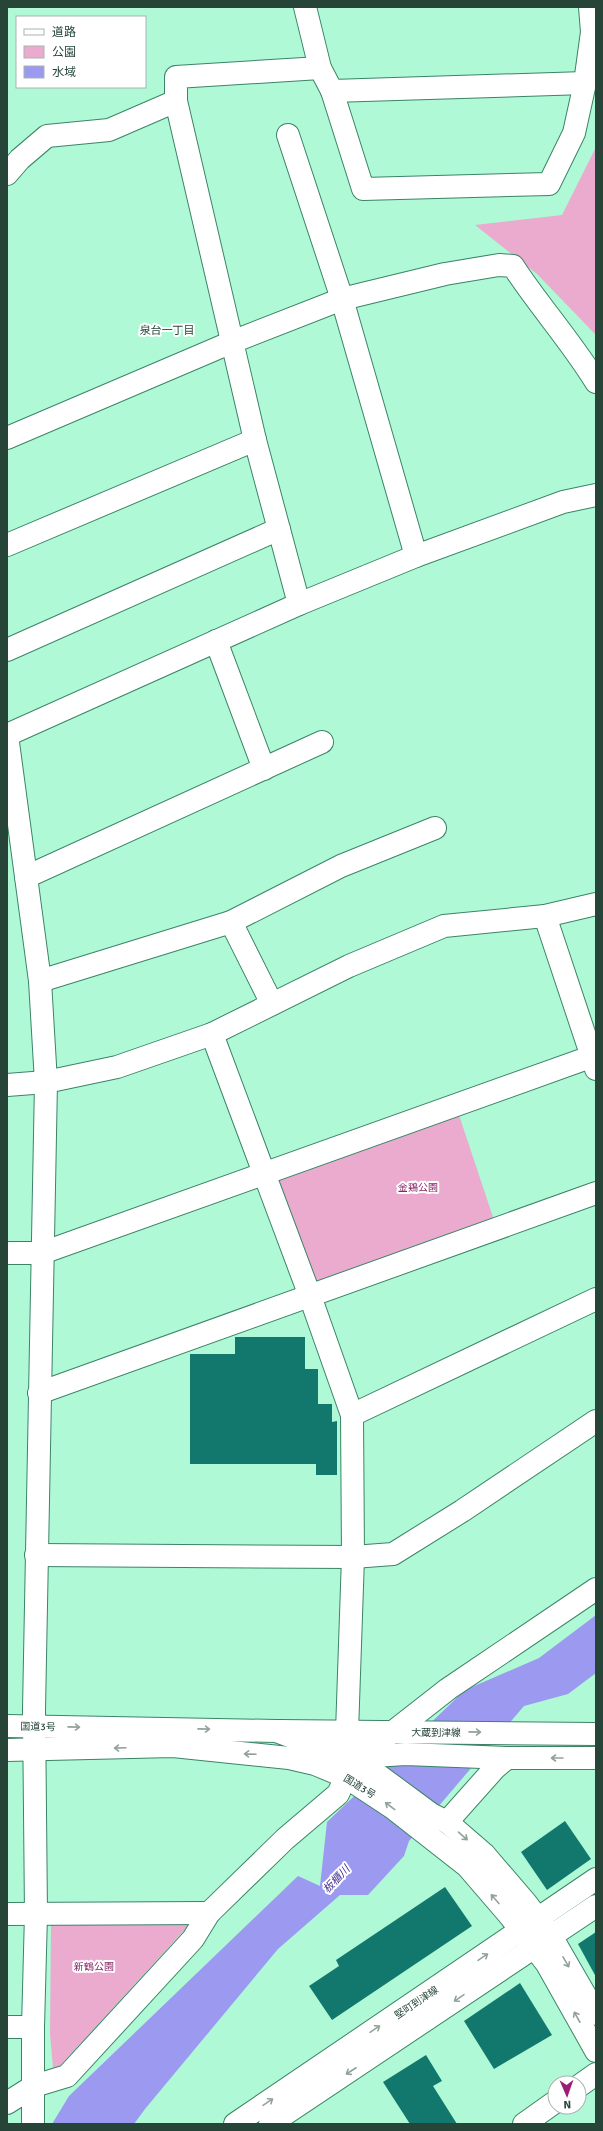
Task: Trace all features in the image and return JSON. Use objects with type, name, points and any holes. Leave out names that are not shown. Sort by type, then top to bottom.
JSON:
[{"type":"main road","points":[[305,7],[320,68],[332,91],[363,189],[549,184],[574,133],[585,83],[592,32],[590,7]]},
{"type":"main road","points":[[299,604],[255,440],[232,342],[176,101],[176,77],[320,68]]},
{"type":"main road","points":[[332,91],[585,83]]},
{"type":"main road","points":[[7,174],[20,159],[47,136],[110,130],[176,101]]},
{"type":"main road","points":[[288,136],[342,299],[416,556]]},
{"type":"main road","points":[[7,438],[232,342],[342,299],[445,274],[499,265],[513,266],[533,297],[570,342],[596,382]]},
{"type":"main road","points":[[9,539],[255,440]]},
{"type":"main road","points":[[33,2124],[33,2027],[36,1914],[34,1710],[46,1082],[40,981],[26,877],[11,813],[7,735],[299,604],[416,556],[563,502],[596,495]]},
{"type":"main road","points":[[7,650],[279,529]]},
{"type":"main road","points":[[216,641],[264,769]]},
{"type":"main road","points":[[26,877],[322,742]]},
{"type":"main road","points":[[40,981],[231,922],[341,866],[435,828]]},
{"type":"main road","points":[[7,1085],[46,1082],[117,1067],[212,1034],[350,966],[444,926],[545,916],[596,904]]},
{"type":"main road","points":[[7,1253],[42,1254],[264,1174],[594,1060],[545,916]]},
{"type":"main road","points":[[231,922],[272,1004]]},
{"type":"main road","points":[[212,1034],[310,1296],[352,1415],[353,1557],[346,1732],[357,1773]]},
{"type":"main road","points":[[39,1393],[596,1193]]},
{"type":"main road","points":[[352,1415],[596,1299]]},
{"type":"main road","points":[[36,1555],[353,1557],[393,1554],[528,1468],[596,1421]]},
{"type":"main road","points":[[7,2103],[34,2086],[59,2080],[67,2076],[193,1939],[209,1913],[285,1839],[338,1794],[393,1732],[448,1689],[596,1589]]},
{"type":"main road","name":"国道3号","points":[[7,1726],[276,1731],[357,1773],[484,1854],[537,1917],[547,1964],[596,2051]]},
{"type":"main road","name":"大蔵到津線","points":[[276,1731],[422,1731],[596,1734]]},
{"type":"main road","name":"国道3号","points":[[7,1750],[173,1746],[289,1758],[357,1773]]},
{"type":"main road","points":[[357,1773],[406,1754],[500,1758],[596,1758]]},
{"type":"main road","points":[[433,1822],[495,1768],[500,1758]]},
{"type":"main road","name":"国道3号","points":[[433,1822],[467,1866],[520,1929],[543,1942],[596,2014]]},
{"type":"main road","name":"堅町到津線","points":[[235,2124],[506,1941],[537,1917],[596,1879]]},
{"type":"main road","name":"堅町到津線","points":[[270,2124],[596,1906]]},
{"type":"main road","points":[[7,1914],[209,1913]]},
{"type":"main road","points":[[7,2027],[33,2027]]},
{"type":"main road","points":[[587,2080],[596,2074]]},
{"type":"main road","points":[[524,2124],[547,2108]]},
{"type":"green space","points":[[596,147],[596,335],[537,274],[475,225],[562,215]]},
{"type":"green space","name":"金鶏公園","points":[[458,1112],[494,1220],[314,1284],[277,1180]]},
{"type":"green space","name":"新鶴公園","points":[[51,1921],[190,1924],[59,2067],[53,2068],[50,2034]]},
{"type":"water","name":"板櫃川","points":[[596,1615],[596,1673],[568,1694],[524,1706],[409,1841],[404,1856],[368,1895],[340,1895],[278,1949],[134,2124],[52,2124],[69,2096],[298,1876],[320,1886],[327,1822],[465,1690],[539,1658]]},
{"type":"building","points":[[235,1337],[305,1337],[305,1369],[318,1369],[318,1404],[332,1404],[332,1422],[337,1421],[337,1475],[316,1475],[316,1464],[190,1464],[190,1354],[235,1354]]},
{"type":"building","points":[[565,1821],[591,1859],[547,1890],[521,1852]]},
{"type":"building","points":[[445,1887],[472,1926],[332,2020],[309,1986],[339,1966],[336,1960]]},
{"type":"building","points":[[596,1932],[596,1977],[578,1944]]},
{"type":"building","points":[[520,1983],[552,2035],[494,2069],[464,2021]]},
{"type":"building","points":[[426,2055],[442,2081],[433,2086],[457,2124],[410,2124],[383,2082]]},
{"type":"district","name":"泉台一丁目","points":[[167,330]]}]
